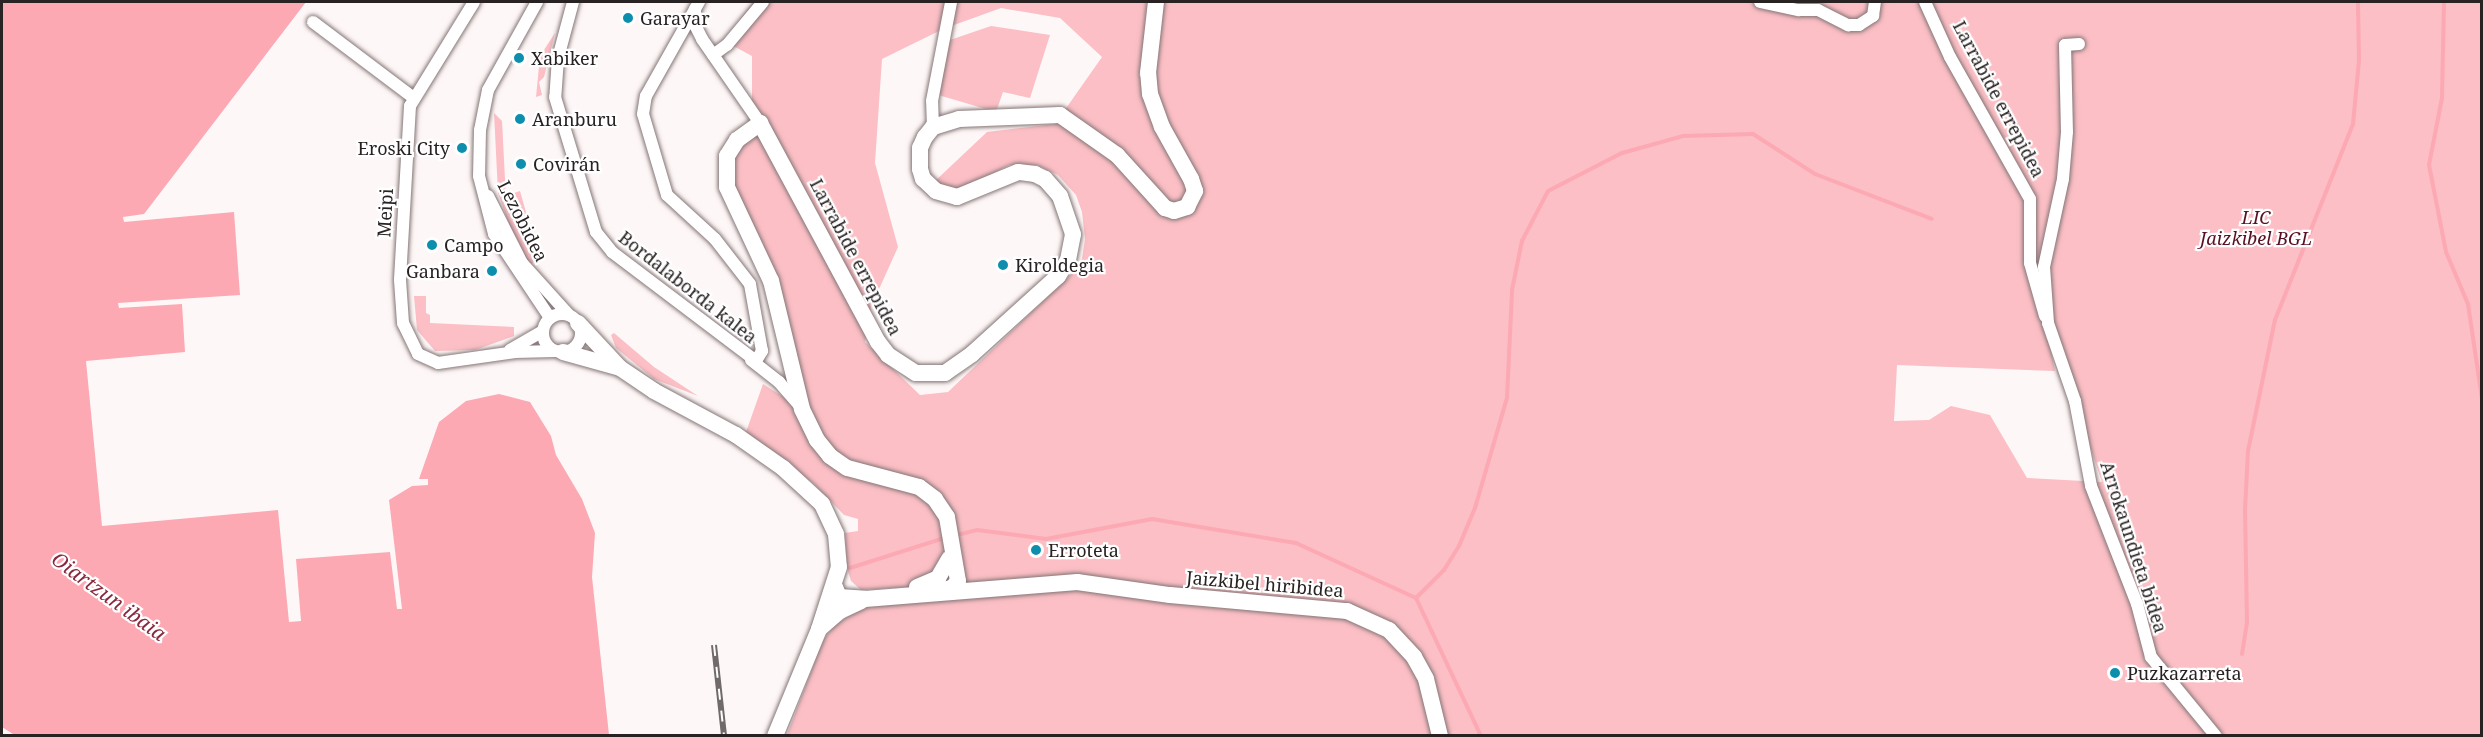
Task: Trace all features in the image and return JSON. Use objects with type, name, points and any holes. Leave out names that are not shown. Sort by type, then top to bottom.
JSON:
[{"type":"street","name":"Meipi","points":[[474,2],[414,98],[407,126],[400,280],[406,334],[418,354],[438,363],[501,354],[559,351]]},
{"type":"street","name":"Lezobidea","points":[[537,2],[488,90],[480,130],[478,166],[481,194],[494,234],[550,318]]},
{"type":"street","name":"Bordalaborda kalea","points":[[573,2],[558,58],[555,97],[593,225],[612,252],[755,360],[786,388],[802,409]]},
{"type":"street","points":[[713,55],[727,45],[763,2]]},
{"type":"street","points":[[951,2],[932,101],[933,127],[959,119],[1060,115],[1117,155],[1165,208],[1174,211],[1187,207],[1193,200],[1193,185],[1162,127],[1150,94],[1148,73],[1156,2]]},
{"type":"street","points":[[1760,2],[1799,10],[1818,10],[1848,25],[1859,25],[1873,16],[1875,2]]},
{"type":"street","name":"Larrabide errepidea","points":[[1925,2],[1950,57],[2030,199],[2030,263],[2048,322]]},
{"type":"street","points":[[698,3],[646,96],[643,114],[667,195],[715,239],[750,284],[762,351],[755,360]]},
{"type":"street","points":[[698,3],[695,25],[760,123],[734,144],[725,163],[727,187],[771,280],[802,409],[830,456],[856,472],[919,487],[942,508],[953,537],[953,560],[964,575],[966,586]]},
{"type":"street","points":[[313,22],[414,98]]},
{"type":"street","name":"Arrokaundieta bidea","points":[[2079,44],[2065,45],[2067,132],[2063,179],[2044,267],[2048,322],[2075,401],[2091,486],[2137,604],[2151,657],[2216,735]]},
{"type":"street","name":"Larrabide errepidea","points":[[760,123],[878,342],[900,364],[927,376],[953,369],[1058,276],[1068,260],[1072,234],[1060,196],[1045,179],[1035,174],[1011,174],[957,197],[936,191],[923,179],[920,160],[920,148],[933,127]]},
{"type":"street","name":"Lezobidea","points":[[478,166],[487,193],[516,253],[535,282],[574,319]]},
{"type":"street","points":[[620,368],[559,351],[546,343],[543,331],[550,318],[574,319],[620,368],[654,391],[736,435],[812,493],[827,513],[836,534],[839,552],[836,585],[775,735]]},
{"type":"street","points":[[559,351],[579,342],[574,319]]},
{"type":"street","name":"Meipi","points":[[501,354],[543,331]]},
{"type":"street","points":[[836,585],[839,597],[865,599],[920,591],[938,578],[953,560]]},
{"type":"street","name":"Jaizkibel hiribidea","points":[[920,591],[966,586],[1077,582],[1358,614],[1389,630],[1414,657],[1425,679],[1440,735]]},
{"type":"street","points":[[836,585],[861,590],[920,591]]},
{"type":"street","points":[[819,629],[840,611],[865,599]]},
{"type":"green space","name":"LIC Jaizkibel BGL","points":[[753,2],[2481,2],[2481,735],[787,735],[823,640],[835,625],[866,605],[965,591],[957,562],[925,586],[861,590],[851,581],[847,568],[845,533],[858,531],[858,519],[844,515],[813,483],[746,432],[763,384],[801,408],[774,289],[730,194],[727,156],[752,129],[752,56],[724,41]],"holes":[[[1001,8],[1060,18],[1102,57],[1055,124],[987,132],[934,182],[952,189],[966,187],[1009,165],[1037,165],[1058,175],[1076,195],[1082,212],[1085,239],[1081,265],[948,392],[920,395],[865,342],[871,307],[898,247],[875,163],[882,59],[943,29]],[[2043,308],[2102,482],[2027,478],[1990,415],[1951,406],[1929,420],[1894,421],[1897,365],[2055,371]]]},
{"type":"green space","points":[[991,26],[1050,35],[1030,98],[1003,92],[996,112],[935,94],[950,40]]},
{"type":"green space","points":[[555,33],[544,77],[539,82],[542,95],[536,97],[540,56]]},
{"type":"green space","points":[[494,113],[502,121],[506,199],[518,229],[508,195],[520,191],[531,230],[520,233],[534,261],[531,265],[517,247],[498,193]]},
{"type":"green space","points":[[414,296],[426,296],[426,313],[430,315],[430,323],[514,327],[514,336],[475,350],[435,351],[417,330]]},
{"type":"green space","points":[[614,333],[654,367],[698,396],[654,379],[616,348],[611,335]]},
{"type":"water","name":"Oiartzun ibaia","points":[[2,2],[306,2],[144,214],[123,217],[124,222],[234,212],[240,295],[118,303],[119,308],[182,304],[185,352],[86,361],[102,526],[278,510],[289,622],[301,621],[296,559],[390,552],[397,609],[402,609],[389,500],[412,486],[428,485],[428,479],[419,479],[439,422],[466,401],[499,394],[530,402],[551,436],[556,455],[582,499],[595,533],[592,577],[609,735],[16,736],[2,727]]},
{"type":"waterway","points":[[2242,654],[2247,622],[2245,510],[2248,451],[2275,320],[2353,124],[2359,60],[2358,2]]},
{"type":"waterway","points":[[2444,2],[2442,98],[2429,165],[2446,252],[2468,304],[2482,399]]},
{"type":"waterway","points":[[1416,598],[1444,570],[1459,546],[1475,508],[1507,398],[1512,290],[1522,241],[1548,191],[1622,153],[1683,136],[1753,134],[1815,174],[1932,219]]},
{"type":"waterway","points":[[961,534],[977,530],[1046,539],[1152,519],[1296,543],[1416,598],[1481,736]]},
{"type":"waterway","points":[[850,568],[941,539]]},
{"type":"railway","points":[[714,645],[724,736]]},
{"type":"place","name":"Garayar","points":[[628,18]]},
{"type":"place","name":"Xabiker","points":[[519,58]]},
{"type":"place","name":"Aranburu","points":[[520,119]]},
{"type":"place","name":"Eroski City","points":[[462,148]]},
{"type":"place","name":"Covirán","points":[[521,164]]},
{"type":"place","name":"Campo","points":[[432,245]]},
{"type":"place","name":"Kiroldegia","points":[[1003,265]]},
{"type":"place","name":"Ganbara","points":[[492,271]]},
{"type":"place","name":"Erroteta","points":[[1036,550]]},
{"type":"place","name":"Puzkazarreta","points":[[2115,673]]}]
